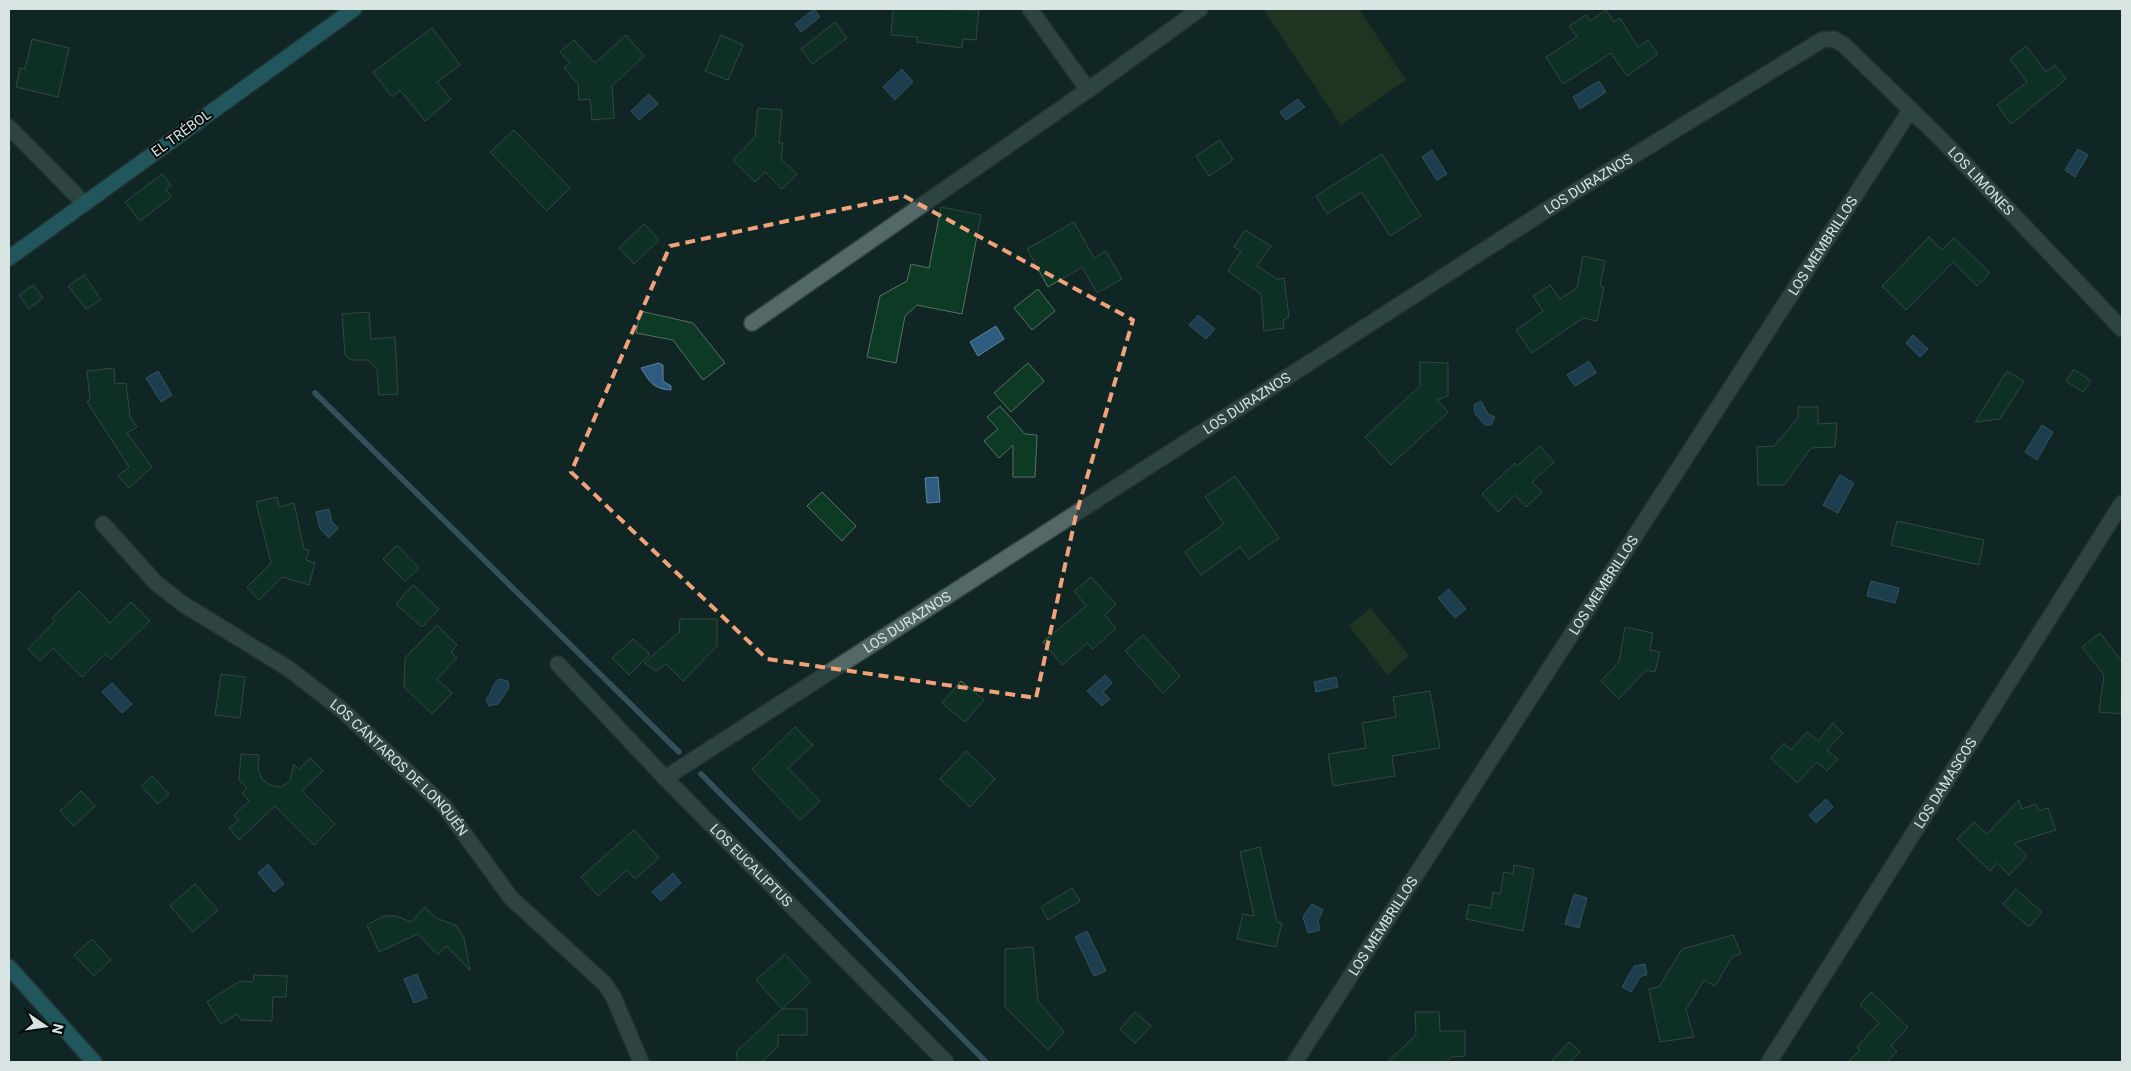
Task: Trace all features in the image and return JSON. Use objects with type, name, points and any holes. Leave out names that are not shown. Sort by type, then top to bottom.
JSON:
[{"type":"main road","name":"EL TRÉBOL","points":[[9,258],[354,9]]},
{"type":"main road","points":[[9,967],[94,1062]]},
{"type":"street","points":[[1030,9],[1088,90]]},
{"type":"street","points":[[752,323],[1088,90],[1200,9]]},
{"type":"street","name":"LOS LIMONES","points":[[1834,39],[1844,45],[1911,110],[2122,329]]},
{"type":"street","name":"LOS DURAZNOS","points":[[665,778],[1576,191],[1822,40],[1834,39]]},
{"type":"street","name":"LOS MEMBRILLOS","points":[[1295,1062],[1911,110]]},
{"type":"street","points":[[9,127],[84,203]]},
{"type":"street","name":"LOS DAMASCOS","points":[[1769,1062],[2122,503]]},
{"type":"street","name":"LOS CÁNTAROS DE LONQUÉN","points":[[103,524],[156,583],[183,604],[289,669],[322,693],[444,806],[510,898],[606,984],[614,998],[640,1062]]},
{"type":"street","name":"LOS EUCALIPTUS","points":[[558,664],[665,778],[946,1062]]},
{"type":"highlighted area","points":[[904,196],[1133,320],[1076,515],[1036,698],[767,659],[571,472],[670,246]]},
{"type":"green space","points":[[1263,9],[1359,9],[1406,80],[1341,125]]},
{"type":"green space","points":[[1371,608],[1409,656],[1387,675],[1349,626]]},
{"type":"water","points":[[814,9],[820,17],[801,32],[795,24]]},
{"type":"water","points":[[902,69],[913,82],[895,100],[883,87]]},
{"type":"water","points":[[1599,81],[1606,92],[1580,109],[1573,97]]},
{"type":"water","points":[[649,94],[658,104],[639,120],[631,111]]},
{"type":"water","points":[[1298,99],[1305,107],[1286,120],[1280,112]]},
{"type":"water","points":[[2078,149],[2088,155],[2075,177],[2065,170]]},
{"type":"water","points":[[1432,150],[1447,174],[1437,180],[1422,157]]},
{"type":"water","points":[[1198,315],[1215,329],[1206,339],[1189,325]]},
{"type":"water","points":[[996,326],[1004,339],[978,356],[970,342]]},
{"type":"water","points":[[1913,335],[1928,349],[1920,357],[1906,343]]},
{"type":"water","points":[[1589,361],[1596,373],[1575,386],[1567,375]]},
{"type":"water","points":[[659,363],[663,365],[663,381],[671,386],[671,390],[656,387],[641,368]]},
{"type":"water","points":[[158,371],[172,395],[161,402],[146,378]]},
{"type":"water","points":[[1481,401],[1488,414],[1495,417],[1491,425],[1485,425],[1475,414],[1474,405]]},
{"type":"water","points":[[2042,425],[2053,432],[2037,460],[2025,452]]},
{"type":"water","points":[[1840,475],[1854,483],[1838,513],[1823,505]]},
{"type":"water","points":[[938,477],[940,502],[927,503],[925,478]]},
{"type":"water","points":[[329,509],[332,522],[338,528],[329,538],[320,529],[316,512]]},
{"type":"water","points":[[1871,581],[1899,588],[1895,603],[1867,596]]},
{"type":"water","points":[[1449,589],[1466,609],[1455,618],[1438,598]]},
{"type":"water","points":[[1105,675],[1112,683],[1103,692],[1110,699],[1102,706],[1087,691]]},
{"type":"water","points":[[1336,677],[1338,687],[1316,692],[1314,682]]},
{"type":"water","points":[[499,679],[508,681],[509,688],[498,704],[489,706],[486,699]]},
{"type":"water","points":[[112,683],[132,704],[122,713],[102,692]]},
{"type":"water","points":[[1826,799],[1833,807],[1816,823],[1809,815]]},
{"type":"water","points":[[268,864],[284,884],[274,892],[258,873]]},
{"type":"water","points":[[673,873],[681,883],[661,901],[652,892]]},
{"type":"water","points":[[1574,894],[1587,898],[1579,928],[1565,924]]},
{"type":"water","points":[[1312,904],[1323,910],[1318,921],[1320,930],[1308,933],[1303,917]]},
{"type":"water","points":[[1087,931],[1106,971],[1094,976],[1075,937]]},
{"type":"water","points":[[1645,964],[1647,975],[1641,976],[1631,992],[1622,987],[1634,966]]},
{"type":"water","points":[[417,974],[427,998],[414,1003],[404,979]]},
{"type":"building","points":[[893,9],[979,10],[976,40],[963,39],[962,48],[917,42],[917,37],[891,35]]},
{"type":"building","points":[[1606,10],[1614,22],[1620,18],[1638,47],[1648,40],[1658,54],[1627,76],[1611,53],[1563,84],[1546,57],[1577,37],[1569,26],[1586,15],[1590,21]]},
{"type":"building","points":[[835,22],[847,38],[812,64],[801,49]]},
{"type":"building","points":[[432,28],[460,65],[437,82],[451,99],[425,121],[400,90],[392,97],[373,72]]},
{"type":"building","points":[[626,35],[644,56],[612,86],[614,118],[592,120],[590,99],[579,100],[578,84],[564,68],[570,63],[560,52],[574,40],[595,63]]},
{"type":"building","points":[[721,35],[743,45],[728,80],[705,71]]},
{"type":"building","points":[[32,39],[69,48],[58,97],[16,87],[20,68],[25,69]]},
{"type":"building","points":[[2026,46],[2046,72],[2055,65],[2066,79],[2011,124],[1997,105],[2027,82],[2010,59]]},
{"type":"building","points":[[758,108],[782,110],[779,143],[783,143],[781,159],[797,174],[782,189],[765,172],[755,182],[733,160],[755,137]]},
{"type":"building","points":[[514,130],[570,188],[547,211],[490,152]]},
{"type":"building","points":[[1220,140],[1233,160],[1209,176],[1196,156]]},
{"type":"building","points":[[1382,154],[1421,216],[1390,236],[1362,192],[1327,214],[1316,196]]},
{"type":"building","points":[[162,174],[171,185],[166,189],[171,197],[140,221],[125,202]]},
{"type":"building","points":[[941,207],[981,215],[962,314],[917,305],[905,316],[896,363],[867,357],[880,296],[907,281],[911,264],[929,268]]},
{"type":"building","points":[[1074,222],[1094,258],[1106,251],[1122,279],[1097,293],[1082,267],[1048,287],[1027,249]]},
{"type":"building","points":[[644,224],[659,240],[634,264],[619,248]]},
{"type":"building","points":[[1245,230],[1271,246],[1257,266],[1277,279],[1284,278],[1289,317],[1283,320],[1284,328],[1264,331],[1261,294],[1228,271],[1241,251],[1234,247]]},
{"type":"building","points":[[1929,237],[1942,250],[1954,238],[1990,273],[1977,286],[1953,262],[1906,310],[1882,286]]},
{"type":"building","points":[[1583,256],[1605,261],[1600,286],[1604,287],[1597,321],[1583,318],[1532,353],[1516,330],[1543,311],[1533,296],[1550,285],[1560,299],[1577,288]]},
{"type":"building","points":[[84,275],[101,300],[86,309],[68,286]]},
{"type":"building","points":[[33,285],[43,298],[29,309],[19,295]]},
{"type":"building","points":[[1038,289],[1055,311],[1032,330],[1014,308]]},
{"type":"building","points":[[640,311],[693,323],[725,363],[703,380],[673,340],[636,333]]},
{"type":"building","points":[[369,312],[371,339],[395,337],[398,394],[379,395],[377,370],[368,360],[351,360],[345,355],[342,314]]},
{"type":"building","points":[[1420,362],[1448,363],[1448,396],[1437,400],[1448,412],[1391,465],[1365,437],[1420,386]]},
{"type":"building","points":[[1028,363],[1044,381],[1011,412],[994,393]]},
{"type":"building","points":[[114,368],[115,384],[126,383],[130,416],[137,427],[127,433],[152,467],[129,488],[118,476],[129,467],[87,402],[90,400],[87,371]]},
{"type":"building","points":[[2074,369],[2091,381],[2083,392],[2066,381]]},
{"type":"building","points":[[2007,371],[2024,381],[2000,419],[1975,422]]},
{"type":"building","points":[[1000,406],[1025,434],[1037,435],[1035,477],[1013,477],[1013,445],[999,458],[984,441],[998,429],[987,417]]},
{"type":"building","points":[[1798,407],[1818,407],[1818,424],[1837,423],[1835,447],[1811,448],[1784,485],[1758,485],[1757,447],[1774,446],[1798,418]]},
{"type":"building","points":[[1540,446],[1554,462],[1532,482],[1542,492],[1526,507],[1515,495],[1498,512],[1482,494],[1515,463],[1517,466]]},
{"type":"building","points":[[1235,476],[1279,538],[1249,559],[1240,547],[1201,575],[1185,552],[1224,524],[1205,497]]},
{"type":"building","points":[[822,492],[856,526],[842,541],[807,506]]},
{"type":"building","points":[[277,497],[279,507],[294,503],[304,549],[309,550],[306,560],[315,563],[309,585],[282,577],[259,600],[247,587],[271,563],[256,502]]},
{"type":"building","points":[[1897,521],[1984,540],[1979,565],[1891,545]]},
{"type":"building","points":[[397,545],[419,568],[405,581],[383,559]]},
{"type":"building","points":[[1091,577],[1116,604],[1105,615],[1116,628],[1093,649],[1087,643],[1062,665],[1043,642],[1086,606],[1074,591]]},
{"type":"building","points":[[413,585],[439,609],[422,627],[396,604]]},
{"type":"building","points":[[79,591],[110,623],[131,602],[150,621],[111,659],[105,654],[82,677],[53,648],[40,661],[28,649],[55,621],[52,618]]},
{"type":"building","points":[[680,619],[717,619],[717,646],[683,681],[666,664],[656,671],[644,663],[679,632]]},
{"type":"building","points":[[437,625],[457,645],[451,652],[457,658],[437,679],[452,693],[432,714],[404,687],[405,658]]},
{"type":"building","points":[[1625,627],[1653,633],[1650,650],[1660,652],[1655,672],[1646,670],[1619,699],[1601,681],[1619,662]]},
{"type":"building","points":[[2100,633],[2122,662],[2121,714],[2099,712],[2104,675],[2082,647]]},
{"type":"building","points":[[1143,635],[1180,676],[1163,693],[1125,651]]},
{"type":"building","points":[[633,639],[650,654],[629,675],[612,658]]},
{"type":"building","points":[[221,674],[245,677],[240,718],[215,715]]},
{"type":"building","points":[[961,681],[984,700],[965,722],[942,703]]},
{"type":"building","points":[[1430,691],[1440,748],[1392,756],[1395,776],[1333,786],[1328,754],[1366,748],[1362,723],[1396,717],[1393,697]]},
{"type":"building","points":[[1833,723],[1843,733],[1827,750],[1838,759],[1827,771],[1817,762],[1797,783],[1771,758],[1784,743],[1791,750],[1807,732],[1818,741]]},
{"type":"building","points":[[795,727],[813,745],[788,768],[820,801],[800,820],[752,769]]},
{"type":"building","points":[[966,751],[995,779],[970,807],[940,779]]},
{"type":"building","points":[[241,754],[259,755],[258,768],[262,779],[270,785],[281,787],[290,781],[294,764],[299,769],[310,758],[323,771],[302,791],[335,824],[314,845],[275,806],[239,840],[229,828],[239,820],[234,815],[249,801],[242,793],[247,788],[239,780]]},
{"type":"building","points":[[152,776],[169,794],[158,804],[141,786]]},
{"type":"building","points":[[81,791],[95,806],[74,826],[60,811]]},
{"type":"building","points":[[2019,800],[2022,809],[2036,804],[2039,811],[2048,808],[2056,830],[2014,843],[2027,856],[2009,875],[1997,863],[1990,871],[1957,839],[1974,822],[1987,834]]},
{"type":"building","points":[[634,830],[659,858],[635,879],[627,870],[598,896],[581,877]]},
{"type":"building","points":[[1260,847],[1277,922],[1282,923],[1276,947],[1237,939],[1243,914],[1254,916],[1240,852]]},
{"type":"building","points":[[1514,865],[1534,869],[1523,931],[1466,919],[1469,904],[1491,908],[1493,892],[1500,894],[1504,872],[1513,874]]},
{"type":"building","points":[[195,884],[218,910],[193,932],[170,906]]},
{"type":"building","points":[[1072,888],[1080,901],[1048,920],[1041,907]]},
{"type":"building","points":[[2016,889],[2042,912],[2029,927],[2003,904]]},
{"type":"building","points":[[425,907],[436,918],[457,926],[464,938],[470,970],[446,946],[438,955],[418,934],[379,952],[367,925],[384,916],[396,916],[411,922]]},
{"type":"building","points":[[1733,935],[1741,954],[1732,957],[1715,986],[1704,980],[1686,1010],[1694,1037],[1660,1042],[1649,989],[1659,987],[1682,949]]},
{"type":"building","points":[[92,939],[111,960],[94,976],[74,955]]},
{"type":"building","points":[[1033,947],[1038,1001],[1064,1032],[1048,1050],[1005,1007],[1005,949]]},
{"type":"building","points":[[785,954],[811,982],[782,1009],[756,980]]},
{"type":"building","points":[[254,975],[287,976],[286,997],[273,997],[272,1021],[241,1020],[237,1014],[221,1024],[207,1002],[240,981],[253,982]]},
{"type":"building","points":[[1871,992],[1908,1027],[1891,1046],[1897,1051],[1887,1062],[1848,1062],[1860,1050],[1857,1047],[1879,1023],[1860,1005]]},
{"type":"building","points":[[782,1009],[807,1009],[807,1035],[778,1035],[778,1046],[762,1062],[738,1062],[736,1052]]},
{"type":"building","points":[[1135,1012],[1151,1026],[1135,1043],[1120,1029]]},
{"type":"building","points":[[1415,1012],[1439,1012],[1440,1031],[1465,1031],[1465,1056],[1452,1057],[1446,1062],[1387,1062],[1416,1035]]},
{"type":"building","points":[[1569,1042],[1580,1052],[1570,1062],[1551,1062]]},
{"type":"waterway","points":[[315,393],[679,752]]},
{"type":"waterway","points":[[701,774],[986,1062]]}]
